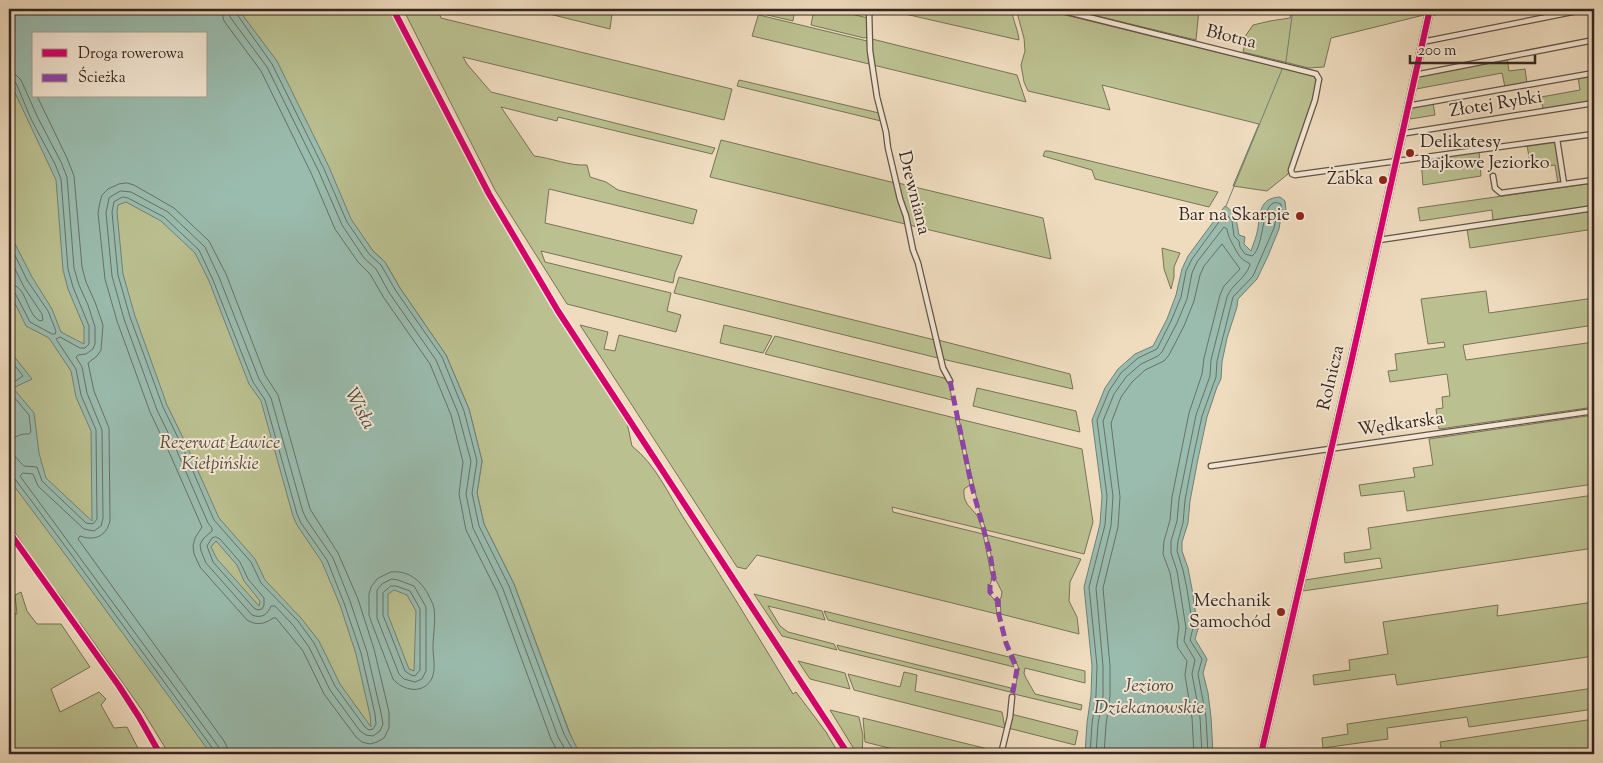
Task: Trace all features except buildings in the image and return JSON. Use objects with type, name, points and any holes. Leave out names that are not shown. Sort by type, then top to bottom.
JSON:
[{"type":"street","name":"Drewniana","points":[[869,9],[870,57],[878,104],[943,368],[950,381]]},
{"type":"street","name":"Błotna","points":[[1056,9],[1312,72],[1318,77],[1319,85],[1291,170],[1292,174],[1396,162]]},
{"type":"street","points":[[1430,10],[1433,12],[1447,9]]},
{"type":"street","points":[[1423,41],[1587,9]]},
{"type":"street","name":"Rolnicza","points":[[1262,754],[1430,10]]},
{"type":"street","points":[[1416,73],[1420,74],[1594,40]]},
{"type":"street","points":[[1409,104],[1413,105],[1594,73]]},
{"type":"street","name":"Złotej Rybki","points":[[1402,133],[1594,103]]},
{"type":"street","points":[[1396,162],[1594,134]]},
{"type":"street","points":[[1557,139],[1564,184]]},
{"type":"street","points":[[1493,176],[1495,188],[1501,193],[1594,180]]},
{"type":"street","points":[[1379,240],[1594,208]]},
{"type":"street","name":"Wędkarska","points":[[1211,466],[1594,411]]},
{"type":"street","points":[[1000,754],[1010,718],[1012,697]]},
{"type":"green space","name":"Rezerwat Ławice Kiełpińskie","points":[[9,9],[390,9],[487,196],[556,312],[626,418],[632,446],[648,461],[793,694],[796,692],[826,732],[839,754],[169,754],[142,710],[80,623],[72,621],[63,599],[52,589],[9,523]],"holes":[[[366,241],[373,251],[385,262],[400,288],[446,355],[469,409],[482,461],[477,493],[484,524],[514,584],[572,739],[525,699]]]},
{"type":"green space","points":[[403,9],[438,10],[441,18],[732,89],[724,120],[463,57],[491,92],[715,148],[712,154],[558,117],[557,121],[501,107],[534,156],[587,165],[590,177],[606,182],[618,190],[697,210],[693,224],[549,189],[545,223],[682,256],[673,283],[541,251],[545,262],[671,293],[667,311],[681,315],[676,332],[567,304],[495,190]]},
{"type":"green space","points":[[529,9],[589,9],[612,14],[610,29]]},
{"type":"green space","points":[[760,9],[795,9],[793,21],[759,13]]},
{"type":"green space","points":[[814,9],[830,9],[868,18],[868,37],[864,38],[811,25]]},
{"type":"green space","points":[[883,9],[1012,9],[1019,40]]},
{"type":"green space","points":[[1016,9],[1041,9],[1314,76],[1317,83],[1314,95],[1288,174],[1267,191],[1233,186],[1259,124],[1102,85],[1110,110],[1028,91],[1024,82],[1021,65],[1025,51],[1024,38]]},
{"type":"green space","points":[[1069,9],[1199,9],[1196,40]]},
{"type":"green space","points":[[1292,9],[1426,9],[1424,15],[1331,38],[1324,67],[1309,68],[1243,52],[1246,35],[1253,25],[1290,18]]},
{"type":"green space","points":[[759,15],[867,41],[869,64],[752,36]]},
{"type":"green space","points":[[872,39],[1017,75],[1026,102],[873,65]]},
{"type":"green space","points":[[1507,58],[1509,71],[1525,69],[1527,83],[1505,87],[1502,73],[1416,89],[1418,76]]},
{"type":"green space","points":[[1594,74],[1594,101],[1543,109],[1541,97],[1580,90],[1578,77]]},
{"type":"green space","points":[[739,80],[879,113],[881,121],[737,86]]},
{"type":"green space","points":[[1433,103],[1435,115],[1410,119],[1412,107]]},
{"type":"green space","points":[[721,140],[895,183],[905,224],[710,177]]},
{"type":"green space","points":[[1553,141],[1557,146],[1561,180],[1558,184],[1555,165],[1531,169],[1527,145]]},
{"type":"green space","points":[[1045,151],[1218,192],[1209,207],[1095,179],[1092,170],[1043,156]]},
{"type":"green space","points":[[1479,151],[1481,176],[1423,185],[1421,159]]},
{"type":"green space","points":[[898,183],[1043,218],[1051,259],[909,225]]},
{"type":"green space","points":[[1594,183],[1594,206],[1493,221],[1492,210],[1420,221],[1418,208]]},
{"type":"green space","points":[[1592,211],[1594,229],[1470,248],[1467,229]]},
{"type":"green space","points":[[1162,248],[1180,253],[1174,267],[1171,289],[1164,269]]},
{"type":"green space","points":[[679,277],[935,340],[938,358],[674,293]]},
{"type":"green space","points":[[1486,291],[1489,313],[1594,298],[1594,325],[1463,345],[1466,360],[1594,342],[1594,407],[1439,429],[1436,409],[1443,408],[1442,397],[1450,396],[1447,374],[1390,382],[1388,371],[1397,370],[1395,354],[1445,347],[1444,342],[1428,344],[1421,299]]},
{"type":"green space","points":[[580,325],[608,332],[604,349],[615,351],[619,335],[955,418],[970,485],[964,489],[964,497],[977,516],[982,529],[892,507],[893,512],[983,534],[992,579],[988,591],[995,600],[997,614],[757,555],[746,569],[737,567]]},
{"type":"green space","points":[[724,325],[772,336],[763,353],[720,343]]},
{"type":"green space","points":[[775,336],[944,378],[949,383],[952,400],[765,354]]},
{"type":"green space","points":[[938,340],[1070,374],[1073,389],[942,359]]},
{"type":"green space","points":[[977,388],[1076,411],[1080,432],[973,406]]},
{"type":"green space","points":[[1594,415],[1594,484],[1407,511],[1404,491],[1361,496],[1359,485],[1415,477],[1413,468],[1433,465],[1429,439]]},
{"type":"green space","points":[[959,419],[1082,449],[1093,522],[1084,554],[986,530],[979,509]]},
{"type":"green space","points":[[1594,495],[1594,548],[1303,591],[1305,580],[1382,568],[1380,558],[1345,563],[1344,553],[1371,549],[1368,528]]},
{"type":"green space","points":[[987,535],[1081,559],[1070,582],[1069,601],[1077,617],[1079,634],[1001,614],[1000,598],[1002,592],[996,580]]},
{"type":"green space","points":[[21,592],[27,611],[37,624],[61,624],[90,667],[51,689],[60,712],[99,692],[106,699],[101,705],[114,728],[127,727],[141,754],[9,754],[9,613],[17,614],[15,595]]},
{"type":"green space","points":[[754,594],[822,611],[825,620],[768,606],[780,626],[788,632],[834,644],[837,650],[782,636]]},
{"type":"green space","points":[[1594,602],[1594,656],[1397,685],[1395,674],[1314,685],[1313,675],[1350,670],[1349,660],[1388,654],[1383,622],[1498,605],[1497,616]]},
{"type":"green space","points":[[824,611],[1009,657],[1014,667],[828,620]]},
{"type":"green space","points":[[837,645],[1011,688],[1010,692],[839,650]]},
{"type":"green space","points":[[1013,654],[1085,671],[1085,683],[1025,668],[1024,673],[1035,694],[1082,705],[1081,710],[1014,694],[1019,669]]},
{"type":"green space","points":[[798,661],[845,673],[850,689],[810,679]]},
{"type":"green space","points":[[904,672],[917,675],[915,691],[1002,712],[1005,728],[854,690],[848,674],[900,687]]},
{"type":"green space","points":[[1594,688],[1594,709],[1469,727],[1467,717],[1387,728],[1388,739],[1323,748],[1322,738],[1348,734],[1347,724]]},
{"type":"green space","points":[[830,710],[859,717],[863,736],[862,754],[857,754]]},
{"type":"green space","points":[[1011,714],[1078,731],[1075,745],[1008,728]]},
{"type":"green space","points":[[863,718],[1000,752],[999,754],[913,754],[865,742]]},
{"type":"green space","points":[[1594,719],[1594,754],[1442,754],[1440,742]]},
{"type":"water","name":"Rezerwat Ławice Kiełpińskie","points":[[9,9],[238,9],[277,61],[329,167],[351,219],[373,251],[385,262],[400,288],[446,355],[469,409],[482,461],[477,493],[484,524],[514,584],[569,732],[580,754],[211,754],[9,479],[9,350],[32,379],[13,388],[34,413],[39,453],[46,478],[92,521],[91,431],[76,397],[71,371],[49,338],[26,326],[9,291],[9,232],[32,277],[52,309],[61,332],[84,344],[84,327],[68,289],[63,270],[56,180],[9,80]],"holes":[[[126,202],[161,221],[195,253],[209,281],[249,384],[261,401],[293,516],[322,562],[340,605],[356,654],[371,727],[340,684],[319,641],[301,618],[265,580],[255,559],[219,518],[167,405],[135,316],[123,274],[117,212],[118,205]],[[216,541],[237,565],[244,581],[260,601],[259,606],[217,559],[211,547]],[[394,590],[407,595],[416,611],[414,671],[409,669],[388,615],[388,594]]]},
{"type":"water","name":"Jezioro Dziekanowskie","points":[[1280,197],[1285,201],[1286,210],[1281,216],[1279,229],[1268,256],[1257,279],[1238,299],[1227,338],[1221,379],[1207,417],[1190,501],[1188,523],[1182,542],[1182,551],[1188,568],[1198,629],[1195,639],[1207,659],[1203,673],[1211,717],[1213,754],[1085,754],[1092,666],[1084,587],[1100,524],[1102,496],[1092,420],[1105,388],[1118,369],[1135,354],[1153,346],[1167,319],[1176,295],[1182,269],[1188,256],[1225,206],[1232,211],[1237,222],[1239,235],[1245,237],[1244,244],[1251,251],[1257,234],[1262,207],[1268,200]]},
{"type":"waterway","points":[[1285,63],[1293,9]]},
{"type":"waterway","points":[[1226,206],[1283,67]]},
{"type":"marked path","points":[[950,381],[971,483],[990,553],[994,578],[990,585],[990,592],[998,601],[998,611],[1006,643],[1017,669],[1012,697]]},
{"type":"cycle path","points":[[393,9],[489,194],[558,311],[848,754]]},
{"type":"cycle path","points":[[1261,754],[1430,9]]},
{"type":"cycle path","points":[[9,532],[119,686],[160,754]]},
{"type":"place","name":"Delikatesy Bajkowe Jeziorko","points":[[1410,153]]},
{"type":"place","name":"Żabka","points":[[1383,180]]},
{"type":"place","name":"Bar na Skarpie","points":[[1300,216]]},
{"type":"place","name":"Mechanik Samochód","points":[[1281,612]]},
{"type":"water label","name":"Wisła","points":[[359,409]]}]
